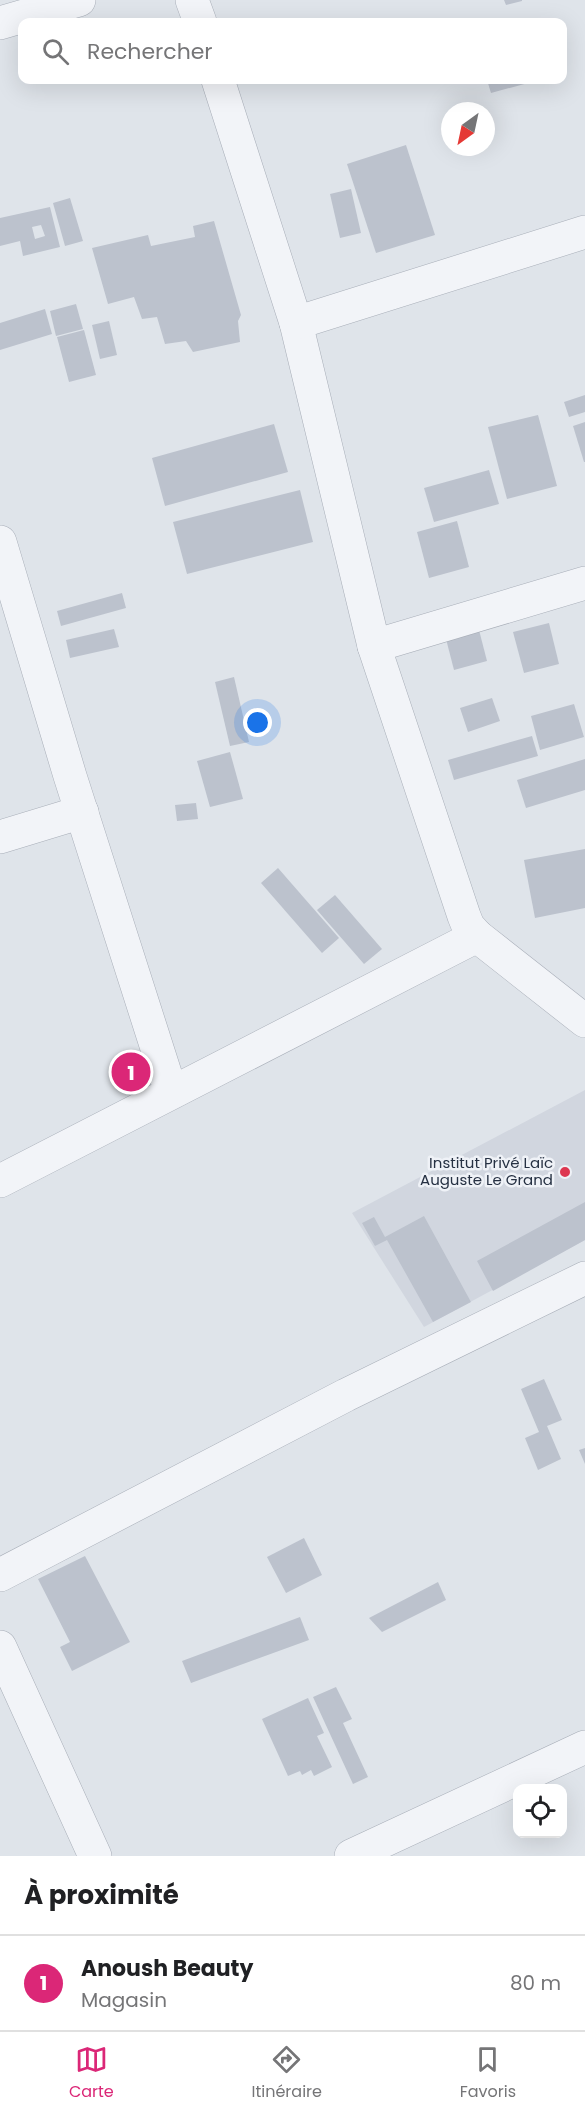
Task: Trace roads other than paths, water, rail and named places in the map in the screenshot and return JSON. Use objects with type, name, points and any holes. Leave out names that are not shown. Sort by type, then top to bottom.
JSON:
[{"type":"street","points":[[0,23],[79,0]]},
{"type":"street","points":[[192,0],[199,18]]},
{"type":"street","points":[[219,84],[296,323],[374,646],[464,916],[468,926],[477,936],[585,1021]]},
{"type":"street","points":[[296,323],[585,232]]},
{"type":"street","points":[[0,542],[82,812],[171,1092]]},
{"type":"street","points":[[374,646],[585,583]]},
{"type":"street","points":[[0,837],[82,812]]},
{"type":"street","points":[[0,1181],[477,936]]},
{"type":"street","points":[[0,1575],[346,1395],[584,1281]]},
{"type":"street","points":[[0,1647],[95,1856]]},
{"type":"street","points":[[351,1856],[585,1747]]},
{"type":"place","name":"Anoush Beauty","points":[[131,1072]]},
{"type":"place","name":"Institut Privé Laïc Auguste Le Grand","points":[[565,1172]]}]
